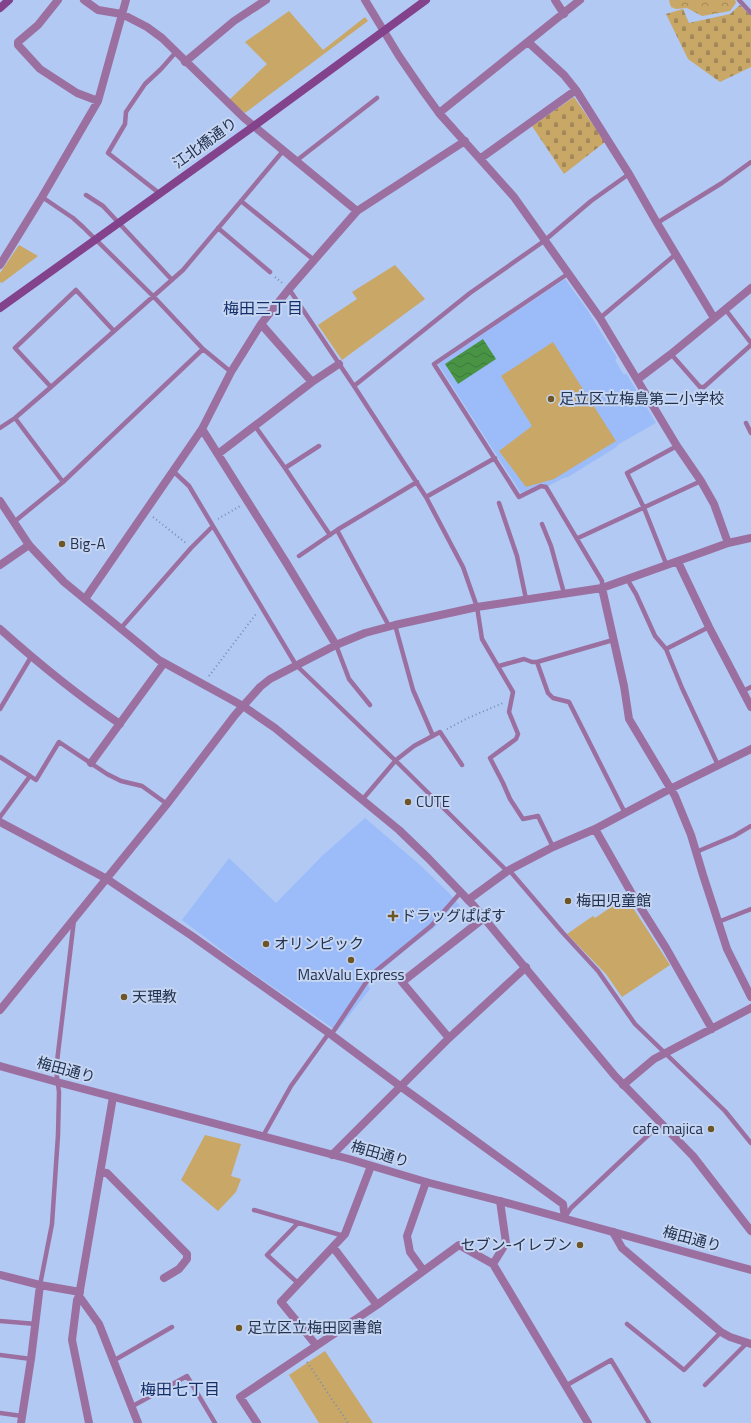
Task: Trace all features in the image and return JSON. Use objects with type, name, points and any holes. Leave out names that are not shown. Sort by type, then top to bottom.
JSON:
[{"type":"main road","points":[[0,8],[9,0]]},
{"type":"main road","name":"江北橋通り","points":[[0,308],[254,126],[426,0]]},
{"type":"street","points":[[58,0],[38,25],[18,42],[18,45],[40,69],[77,93],[98,101]]},
{"type":"street","points":[[84,0],[98,10],[122,14],[147,26],[162,38],[185,62],[254,126],[356,211]]},
{"type":"street","points":[[0,264],[42,197],[98,101],[126,0]]},
{"type":"street","points":[[185,62],[234,21],[266,0]]},
{"type":"street","points":[[365,0],[423,91],[439,113],[481,158],[514,197],[600,318],[677,446],[701,481],[714,504],[728,543]]},
{"type":"street","points":[[555,0],[564,14]]},
{"type":"street","points":[[439,113],[580,0]]},
{"type":"street","points":[[528,42],[564,75],[576,90],[630,174],[657,223],[714,318]]},
{"type":"street","points":[[481,158],[576,90]]},
{"type":"street","points":[[85,598],[202,429],[231,372],[261,324],[289,289],[356,211],[465,141]]},
{"type":"street","points":[[638,379],[751,289]]},
{"type":"street","points":[[261,324],[312,382]]},
{"type":"street","points":[[218,454],[312,382],[339,364]]},
{"type":"street","points":[[202,429],[336,645]]},
{"type":"street","points":[[0,502],[29,545],[64,582],[164,663],[243,706],[275,728],[399,830],[428,858],[484,918],[623,1085],[692,1156],[751,1231]]},
{"type":"street","points":[[0,1009],[107,879],[243,706],[260,687],[270,679],[336,645],[365,633],[392,625],[477,607],[602,588],[728,543],[751,538]]},
{"type":"street","points":[[0,564],[29,545]]},
{"type":"street","points":[[678,562],[709,627],[751,707]]},
{"type":"street","points":[[602,588],[624,686],[629,719],[675,796],[691,835],[727,950],[751,997]]},
{"type":"street","points":[[0,629],[31,657],[86,702],[120,724]]},
{"type":"street","points":[[91,763],[164,663]]},
{"type":"street","points":[[468,900],[508,871],[625,814],[670,789],[751,749]]},
{"type":"street","points":[[0,822],[107,879],[192,936],[330,1034],[563,1204],[565,1218]]},
{"type":"street","points":[[595,829],[712,1029]]},
{"type":"street","points":[[449,1038],[402,982],[484,918]]},
{"type":"street","points":[[332,1155],[449,1038],[526,967]]},
{"type":"street","points":[[623,1085],[654,1059],[751,1008]]},
{"type":"street","name":"梅田通り","points":[[0,1066],[263,1136],[426,1182],[565,1218],[751,1270]]},
{"type":"street","points":[[89,1423],[72,1340],[76,1300],[79,1294],[113,1097]]},
{"type":"street","points":[[316,1345],[281,1302],[344,1236],[371,1166]]},
{"type":"street","points":[[100,1172],[107,1173],[187,1254],[187,1259],[179,1269],[164,1278]]},
{"type":"street","points":[[423,1270],[410,1252],[407,1236],[426,1182]]},
{"type":"street","points":[[493,1264],[506,1243],[500,1201]]},
{"type":"street","points":[[613,1232],[622,1248],[721,1332],[749,1343]]},
{"type":"street","points":[[257,1423],[240,1397],[377,1304],[459,1245],[493,1264],[567,1385],[588,1423]]},
{"type":"street","points":[[333,1247],[377,1304]]},
{"type":"street","points":[[0,1275],[79,1294],[99,1324],[138,1423]]},
{"type":"street","points":[[21,1420],[31,1360],[40,1285]]},
{"type":"lane","points":[[739,0],[751,13]]},
{"type":"lane","points":[[159,194],[108,153],[124,124],[126,112],[145,84],[176,52]]},
{"type":"lane","points":[[296,161],[377,98]]},
{"type":"lane","points":[[0,428],[15,418],[51,387],[183,270],[283,151]]},
{"type":"lane","points":[[657,223],[722,183],[751,162]]},
{"type":"lane","points":[[354,386],[470,294],[544,241],[591,201],[630,174]]},
{"type":"lane","points":[[86,195],[102,206],[172,280]]},
{"type":"lane","points":[[42,197],[73,218],[154,297],[203,349],[231,372]]},
{"type":"lane","points":[[241,201],[314,260]]},
{"type":"lane","points":[[218,228],[270,272]]},
{"type":"lane","points":[[600,318],[676,254]]},
{"type":"lane","points":[[569,273],[434,364],[519,497],[541,486],[546,486],[602,581],[602,588]]},
{"type":"lane","points":[[289,289],[417,482],[463,567],[477,607],[482,639],[513,692],[509,712],[518,734],[516,739],[490,758],[510,799],[523,819],[538,816],[553,848]]},
{"type":"lane","points":[[51,387],[15,348],[76,290],[114,331]]},
{"type":"lane","points":[[671,354],[700,387],[704,387],[751,344],[725,309]]},
{"type":"lane","points":[[13,523],[63,482],[203,349]]},
{"type":"lane","points":[[15,418],[63,482]]},
{"type":"lane","points":[[746,423],[751,432]]},
{"type":"lane","points":[[255,426],[330,535]]},
{"type":"lane","points":[[285,468],[319,446]]},
{"type":"lane","points":[[667,566],[644,508],[627,473],[677,446]]},
{"type":"lane","points":[[426,497],[495,458]]},
{"type":"lane","points":[[173,471],[189,486],[296,665],[396,760],[508,871],[598,971],[635,1024],[725,1111],[751,1143]]},
{"type":"lane","points":[[578,538],[701,481]]},
{"type":"lane","points":[[299,556],[337,530],[417,482]]},
{"type":"lane","points":[[499,503],[517,556],[526,600]]},
{"type":"lane","points":[[542,524],[551,546],[564,593]]},
{"type":"lane","points":[[121,628],[212,525]]},
{"type":"lane","points":[[337,530],[392,625],[413,690],[433,736]]},
{"type":"lane","points":[[627,578],[655,636],[666,649],[682,688],[718,765]]},
{"type":"lane","points":[[666,649],[709,627]]},
{"type":"lane","points":[[499,666],[524,659],[537,662],[613,640]]},
{"type":"lane","points":[[336,645],[350,679],[370,705]]},
{"type":"lane","points":[[0,709],[31,657]]},
{"type":"lane","points":[[537,662],[548,693],[553,698],[569,702],[625,814]]},
{"type":"lane","points":[[743,691],[751,688]]},
{"type":"lane","points":[[362,800],[396,760],[414,746],[440,732],[462,765]]},
{"type":"lane","points":[[0,757],[36,780],[59,742],[107,774],[122,781],[142,786],[167,804]]},
{"type":"lane","points":[[0,817],[30,776]]},
{"type":"lane","points":[[696,852],[734,836],[751,826]]},
{"type":"lane","points":[[263,1136],[291,1086],[372,975],[431,926],[461,892]]},
{"type":"lane","points":[[718,922],[751,909]]},
{"type":"lane","points":[[40,1285],[52,1224],[58,1135],[59,1092],[56,1070],[74,920]]},
{"type":"lane","points":[[565,1218],[571,1208],[661,1124]]},
{"type":"lane","points":[[254,1210],[344,1236]]},
{"type":"lane","points":[[298,1222],[267,1255],[299,1284]]},
{"type":"lane","points":[[0,1321],[36,1324]]},
{"type":"lane","points":[[627,1324],[684,1370],[721,1332]]},
{"type":"lane","points":[[113,1361],[172,1327]]},
{"type":"lane","points":[[705,1386],[749,1343]]},
{"type":"lane","points":[[0,1355],[31,1360]]},
{"type":"lane","points":[[567,1385],[611,1360],[649,1423]]},
{"type":"lane","points":[[131,1407],[187,1376],[215,1423]]},
{"type":"lane","points":[[0,1413],[21,1420]]},
{"type":"path","points":[[270,272],[289,289]]},
{"type":"path","points":[[212,525],[248,501]]},
{"type":"path","points":[[145,511],[191,548]]},
{"type":"path","points":[[203,684],[261,607]]},
{"type":"path","points":[[440,732],[468,718],[511,700]]},
{"type":"path","points":[[302,1355],[341,1415],[348,1423]]},
{"type":"shaded area","name":"足立区立梅島第二小学校","points":[[565,279],[588,311],[617,358],[615,360],[624,375],[626,373],[656,423],[619,444],[568,477],[548,486],[542,483],[521,493],[438,364]]},
{"type":"shaded area","points":[[365,818],[420,865],[461,907],[378,973],[368,985],[370,989],[337,1031],[244,967],[182,920],[229,858],[276,903],[323,855]]},
{"type":"green space","points":[[669,0],[735,0],[736,3],[730,11],[702,16],[687,8],[676,9],[671,7]]},
{"type":"green space","points":[[740,5],[751,16],[751,67],[720,82],[688,59],[666,14],[683,9],[689,23],[730,14]]},
{"type":"green space","points":[[289,11],[323,50],[365,17],[368,21],[245,113],[229,100],[267,64],[245,42]]},
{"type":"green space","points":[[574,97],[605,142],[564,174],[532,126]]},
{"type":"green space","points":[[19,245],[38,256],[2,283],[0,282],[0,273]]},
{"type":"green space","points":[[395,265],[425,299],[342,360],[318,325],[357,299],[352,292]]},
{"type":"green space","points":[[553,342],[616,441],[554,479],[526,487],[499,451],[532,426],[501,376]]},
{"type":"green space","points":[[626,897],[670,965],[622,997],[606,974],[567,934],[593,916],[595,918]]},
{"type":"green space","points":[[205,1135],[241,1144],[231,1176],[241,1179],[236,1192],[218,1211],[181,1180]]},
{"type":"green space","points":[[325,1351],[373,1423],[319,1423],[289,1375]]},
{"type":"water","points":[[483,339],[496,359],[458,384],[445,364]]},
{"type":"place","name":"足立区立梅島第二小学校","points":[[551,399]]},
{"type":"place","name":"Big-A","points":[[62,544]]},
{"type":"place","name":"CUTE","points":[[408,802]]},
{"type":"place","name":"梅田児童館","points":[[568,901]]},
{"type":"place","name":"ドラッグぱぱす","points":[[393,916]]},
{"type":"place","name":"オリンピック","points":[[266,944]]},
{"type":"place","name":"MaxValu Express","points":[[351,960]]},
{"type":"place","name":"天理教","points":[[124,997]]},
{"type":"place","name":"cafe majica","points":[[711,1129]]},
{"type":"place","name":"セブン-イレブン","points":[[580,1245]]},
{"type":"place","name":"足立区立梅田図書館","points":[[239,1328]]},
{"type":"district","name":"梅田三丁目","points":[[263,308]]},
{"type":"district","name":"梅田七丁目","points":[[180,1389]]}]
